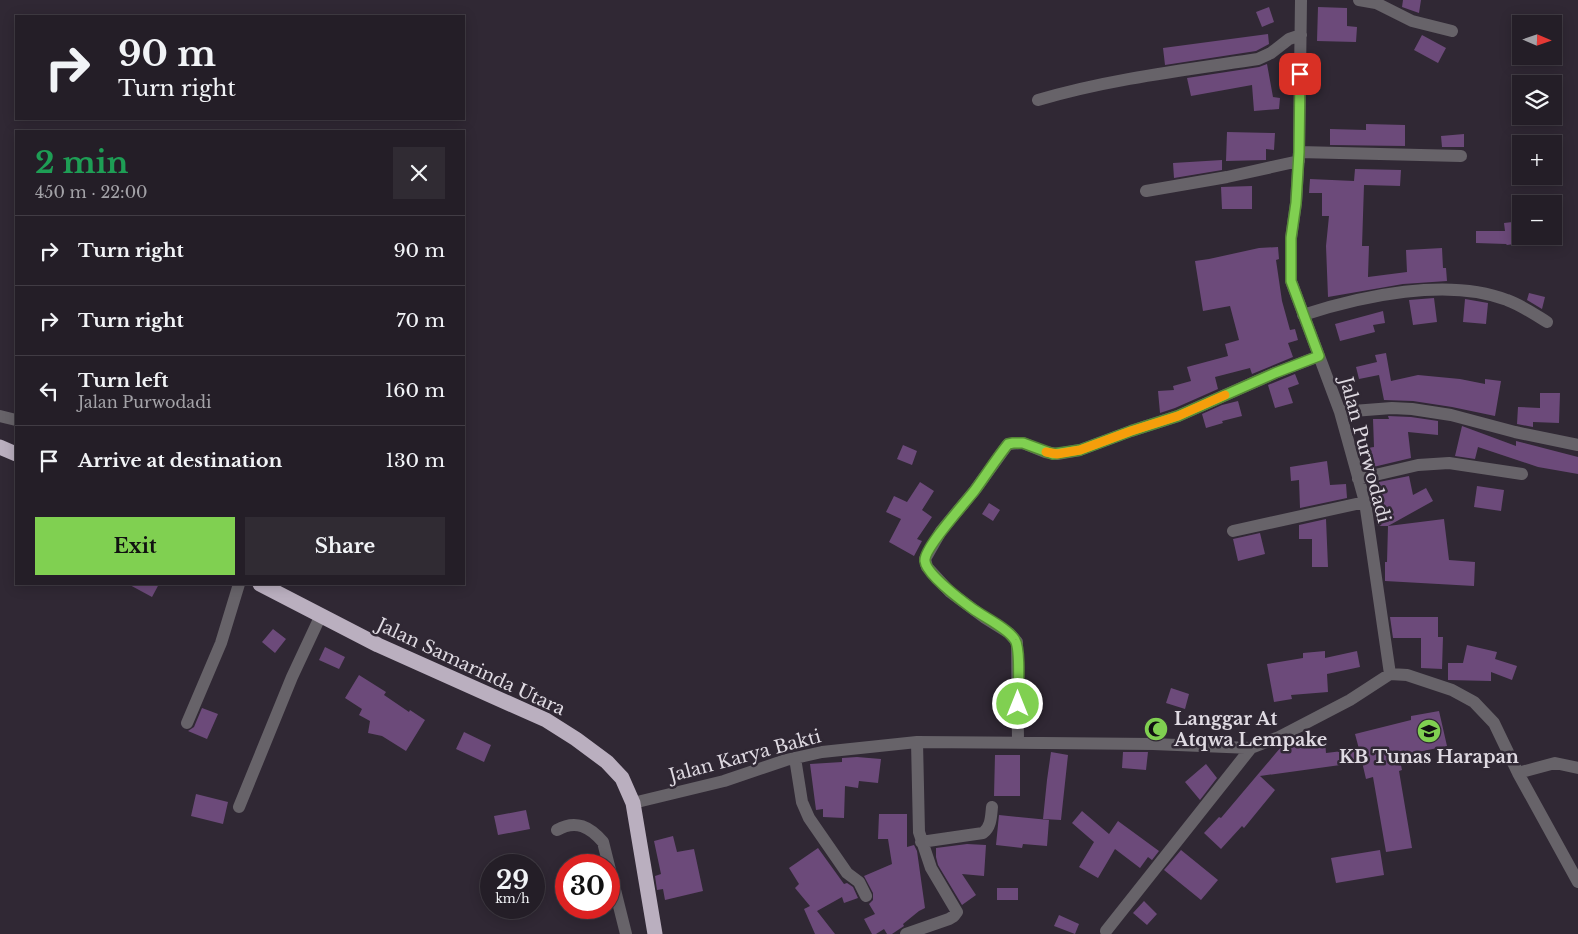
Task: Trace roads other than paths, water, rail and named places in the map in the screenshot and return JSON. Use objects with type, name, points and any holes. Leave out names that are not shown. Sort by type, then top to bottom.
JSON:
[{"type":"highway","points":[[0,447],[15,454]]},
{"type":"highway","name":"Jalan Samarinda Utara","points":[[262,585],[378,645],[546,720],[607,762],[622,778],[633,803],[655,934]]},
{"type":"street","name":"Jalan Purwodadi","points":[[1301,0],[1299,156],[1291,238],[1291,272],[1294,290],[1340,412],[1365,502],[1390,674]]},
{"type":"street","points":[[1359,0],[1376,3],[1412,21],[1452,31]]},
{"type":"street","points":[[1038,100],[1063,93],[1155,75],[1258,59],[1301,35]]},
{"type":"street","points":[[1146,191],[1228,177],[1299,156],[1462,156]]},
{"type":"street","points":[[1303,315],[1328,307],[1374,297],[1452,288],[1508,300],[1547,322]]},
{"type":"street","points":[[1018,742],[1017,642],[1010,633],[985,618],[950,592],[927,567],[925,562],[925,557],[941,531],[975,490],[1002,451],[1008,444],[1017,442],[1053,454],[1080,450],[1178,416],[1275,373],[1319,356]]},
{"type":"street","points":[[1340,412],[1392,408],[1412,409],[1451,415],[1515,432],[1578,445]]},
{"type":"street","points":[[0,416],[15,420]]},
{"type":"street","points":[[1358,479],[1418,465],[1449,463],[1522,474]]},
{"type":"street","points":[[1233,531],[1365,502]]},
{"type":"street","points":[[187,723],[221,643],[238,585]]},
{"type":"street","points":[[239,807],[292,677],[321,616]]},
{"type":"street","points":[[1390,674],[1414,676],[1452,690],[1474,702],[1494,723],[1518,773],[1578,882]]},
{"type":"street","name":"Jalan Karya Bakti","points":[[633,803],[724,781],[795,758],[822,752],[916,742],[1153,744],[1212,748],[1251,748],[1279,737],[1350,700],[1390,674]]},
{"type":"street","points":[[906,934],[949,919],[957,912],[931,868],[921,842],[918,824],[916,742]]},
{"type":"street","points":[[1106,931],[1251,748]]},
{"type":"street","points":[[795,758],[802,802],[809,818],[847,873],[859,882],[866,896]]},
{"type":"street","points":[[1518,773],[1555,763],[1578,768]]},
{"type":"street","points":[[921,842],[983,833],[988,830],[990,825],[992,807]]},
{"type":"street","points":[[557,830],[565,826],[586,826],[595,832],[603,842],[626,934]]},
{"type":"place","name":"Langgar At Atqwa Lempake","points":[[1156,729]]},
{"type":"place","name":"KB Tunas Harapan","points":[[1429,731]]}]
